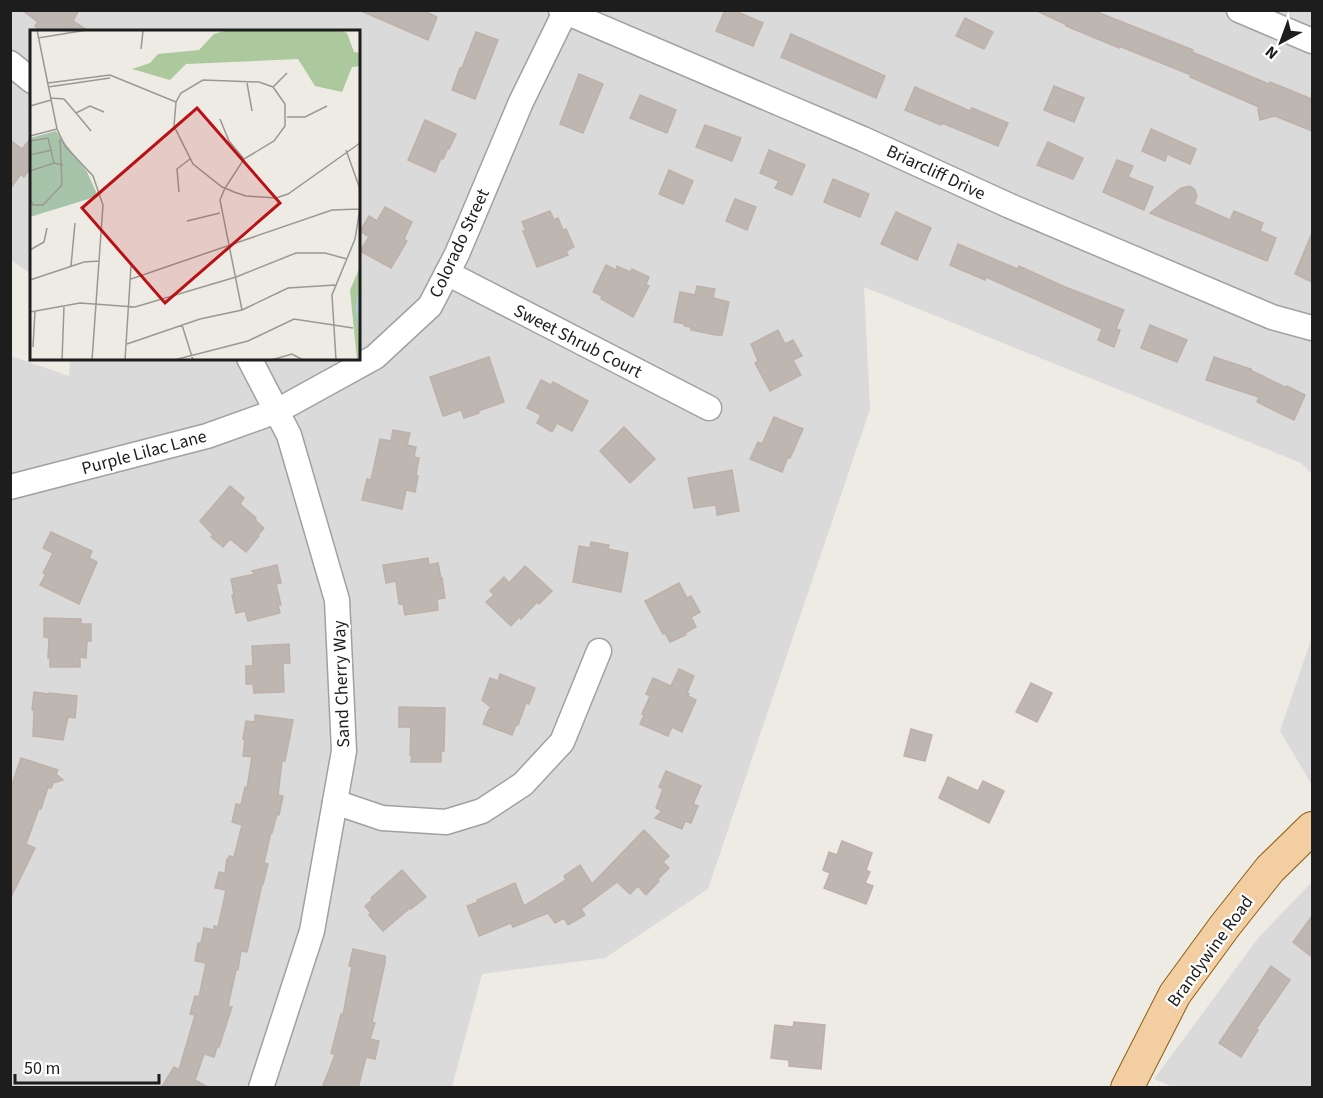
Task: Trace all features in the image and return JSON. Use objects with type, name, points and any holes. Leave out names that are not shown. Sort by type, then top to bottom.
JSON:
[{"type":"main road","name":"Brandywine Road","points":[[1127,1088],[1176,994],[1224,927],[1270,869],[1312,828]]},
{"type":"street","points":[[1239,10],[1312,41]]},
{"type":"street","name":"Colorado Street","points":[[277,411],[375,357],[430,306],[458,254],[521,102],[564,11]]},
{"type":"street","name":"Briarcliff Drive","points":[[564,11],[863,139],[1010,206],[1272,317],[1312,328]]},
{"type":"street","points":[[10,63],[30,79]]},
{"type":"street","name":"Sweet Shrub Court","points":[[447,273],[709,408]]},
{"type":"street","name":"Sand Cherry Way","points":[[250,360],[289,435],[337,600],[344,751],[312,931],[261,1088]]},
{"type":"street","name":"Purple Lilac Lane","points":[[10,487],[207,436],[277,411]]},
{"type":"street","points":[[335,802],[382,818],[446,822],[482,811],[523,784],[562,742],[599,651]]},
{"type":"shaded area","points":[[10,11],[1312,11],[1312,474],[1301,463],[864,287],[870,409],[708,889],[605,958],[482,974],[452,1087],[11,1087],[11,356],[69,376],[70,360],[360,360],[360,30],[30,30],[30,273],[11,260]]},
{"type":"shaded area","points":[[1312,637],[1312,785],[1280,731]]},
{"type":"shaded area","points":[[1312,882],[1312,1087],[1173,1087],[1154,1079],[1259,937]]},
{"type":"building","points":[[22,10],[79,10],[73,21],[87,30],[40,30],[35,26],[38,22]]},
{"type":"building","points":[[359,10],[423,10],[437,17],[428,40]]},
{"type":"building","points":[[725,10],[733,10],[763,23],[753,46],[716,31]]},
{"type":"building","points":[[1035,10],[1092,10],[1193,50],[1192,52],[1269,84],[1270,82],[1312,99],[1312,131],[1275,116],[1260,120],[1259,107],[1190,77],[1191,75],[1066,26]]},
{"type":"building","points":[[965,18],[993,32],[984,49],[956,36]]},
{"type":"building","points":[[476,32],[498,40],[475,99],[452,90]]},
{"type":"building","points":[[791,34],[885,76],[876,98],[781,57]]},
{"type":"building","points":[[579,74],[603,84],[583,133],[560,124]]},
{"type":"building","points":[[1054,86],[1084,98],[1074,122],[1044,110]]},
{"type":"building","points":[[915,87],[970,111],[972,108],[1008,123],[998,146],[905,110]]},
{"type":"building","points":[[640,95],[676,110],[667,133],[630,118]]},
{"type":"building","points":[[425,120],[456,134],[435,172],[408,160]]},
{"type":"building","points":[[705,125],[741,138],[732,161],[696,147]]},
{"type":"building","points":[[1151,129],[1196,149],[1190,164],[1167,154],[1165,161],[1142,151]]},
{"type":"building","points":[[30,139],[30,169],[24,177],[21,174],[10,189],[10,140],[22,149]]},
{"type":"building","points":[[1048,142],[1083,158],[1073,179],[1037,165]]},
{"type":"building","points":[[769,150],[805,165],[792,195],[775,188],[779,181],[760,173]]},
{"type":"building","points":[[1117,160],[1133,166],[1128,177],[1153,187],[1144,210],[1103,192]]},
{"type":"building","points":[[669,170],[693,181],[683,204],[659,194]]},
{"type":"building","points":[[833,179],[869,194],[860,217],[824,202]]},
{"type":"building","points":[[1190,186],[1195,190],[1197,196],[1194,204],[1230,220],[1234,211],[1263,223],[1260,231],[1276,238],[1267,261],[1150,213],[1181,188]]},
{"type":"building","points":[[735,199],[756,207],[747,230],[726,221]]},
{"type":"building","points":[[385,207],[412,222],[404,239],[407,241],[391,268],[360,251],[369,237],[360,231],[369,216],[377,221]]},
{"type":"building","points":[[550,211],[554,220],[558,218],[563,230],[566,229],[574,247],[566,251],[568,255],[537,267],[523,231],[526,231],[522,222]]},
{"type":"building","points":[[896,212],[931,228],[917,260],[881,244]]},
{"type":"building","points":[[1312,233],[1312,282],[1295,274]]},
{"type":"building","points":[[958,244],[1018,269],[1019,266],[1124,310],[1116,329],[1120,330],[1114,347],[1098,340],[1102,329],[986,277],[985,280],[950,265]]},
{"type":"building","points":[[606,265],[616,270],[617,266],[630,272],[632,269],[649,277],[646,284],[649,286],[633,317],[593,292]]},
{"type":"building","points":[[697,286],[715,289],[713,298],[729,302],[722,335],[691,330],[691,327],[684,326],[685,324],[674,322],[680,292],[695,295]]},
{"type":"building","points":[[1150,325],[1187,340],[1177,362],[1141,348]]},
{"type":"building","points":[[778,330],[785,344],[793,340],[802,356],[793,360],[801,375],[770,391],[755,363],[758,361],[751,344]]},
{"type":"building","points":[[489,357],[504,402],[464,418],[461,410],[443,416],[430,377]]},
{"type":"building","points":[[1214,357],[1251,369],[1305,395],[1294,420],[1257,402],[1259,397],[1206,380]]},
{"type":"building","points":[[541,380],[551,385],[553,382],[588,401],[572,431],[557,423],[552,432],[537,423],[541,415],[527,408]]},
{"type":"building","points":[[774,417],[803,429],[782,472],[750,459],[758,442],[762,444]]},
{"type":"building","points":[[624,427],[655,459],[630,483],[600,451]]},
{"type":"building","points":[[393,430],[410,433],[407,445],[416,447],[414,457],[419,458],[415,492],[406,490],[402,509],[362,500],[367,479],[371,480],[380,439],[391,441]]},
{"type":"building","points":[[732,470],[739,511],[717,515],[716,505],[694,508],[688,478]]},
{"type":"building","points":[[230,486],[244,498],[240,504],[264,528],[246,552],[230,539],[223,547],[211,537],[213,535],[200,521]]},
{"type":"building","points":[[51,532],[92,551],[89,558],[97,562],[79,604],[40,585],[53,553],[43,548]]},
{"type":"building","points":[[591,542],[609,545],[608,549],[628,553],[621,592],[573,582],[579,546],[590,548]]},
{"type":"building","points":[[428,558],[429,565],[438,563],[445,598],[437,599],[438,610],[405,615],[403,604],[399,604],[396,581],[386,583],[383,565]]},
{"type":"building","points":[[277,565],[281,583],[276,584],[281,605],[278,605],[280,613],[248,621],[245,611],[236,613],[231,579],[255,574],[252,571]]},
{"type":"building","points":[[525,566],[552,591],[511,626],[486,602],[494,595],[490,591],[504,577],[509,583]]},
{"type":"building","points":[[679,583],[687,598],[691,596],[700,612],[691,617],[696,627],[685,633],[686,635],[670,642],[665,633],[663,634],[645,601]]},
{"type":"building","points":[[44,618],[81,619],[81,624],[91,624],[91,641],[87,641],[86,658],[80,657],[80,667],[50,667],[49,638],[44,637]]},
{"type":"building","points":[[289,644],[290,663],[283,663],[284,692],[254,693],[253,684],[246,684],[246,666],[253,666],[252,646]]},
{"type":"building","points":[[679,669],[694,676],[687,693],[696,700],[682,732],[672,727],[668,736],[640,724],[650,696],[646,694],[653,678],[671,686]]},
{"type":"building","points":[[500,674],[535,688],[512,735],[483,724],[489,709],[493,709],[482,700],[490,678],[498,681]]},
{"type":"building","points":[[1031,683],[1052,693],[1037,722],[1016,712]]},
{"type":"building","points":[[34,692],[77,696],[75,718],[68,717],[63,740],[33,736]]},
{"type":"building","points":[[399,707],[445,708],[444,751],[441,751],[441,762],[411,762],[411,727],[399,727]]},
{"type":"building","points":[[255,715],[293,720],[285,761],[282,761],[278,795],[283,796],[279,815],[277,814],[271,832],[264,863],[268,864],[247,952],[241,951],[228,1006],[232,1007],[219,1047],[214,1057],[204,1054],[195,1080],[209,1088],[161,1088],[174,1067],[179,1070],[195,1015],[190,1014],[195,996],[199,997],[206,963],[195,961],[198,943],[201,943],[204,928],[214,930],[214,926],[218,927],[226,890],[215,888],[219,872],[225,873],[227,859],[229,856],[234,857],[242,825],[232,822],[236,804],[241,805],[245,787],[247,788],[252,757],[243,756],[246,721],[255,722]]},
{"type":"building","points":[[911,729],[932,735],[925,761],[904,756]]},
{"type":"building","points":[[21,758],[58,770],[56,774],[63,780],[53,783],[51,788],[48,787],[26,844],[35,848],[10,899],[10,790]]},
{"type":"building","points":[[666,771],[701,786],[693,804],[698,806],[691,823],[685,821],[682,829],[655,818],[662,811],[656,808],[663,789],[659,787]]},
{"type":"building","points":[[948,777],[978,791],[983,781],[1004,791],[989,823],[939,798]]},
{"type":"building","points":[[644,830],[669,856],[663,862],[669,868],[646,895],[638,886],[630,894],[617,882],[581,909],[585,915],[568,925],[564,918],[555,923],[548,913],[513,927],[511,923],[479,936],[467,906],[515,883],[524,906],[566,880],[564,876],[580,865],[592,884]]},
{"type":"building","points":[[842,841],[872,853],[866,870],[870,872],[865,883],[873,886],[866,904],[824,888],[830,873],[823,870],[829,852],[837,855]]},
{"type":"building","points":[[402,870],[426,897],[383,931],[369,915],[371,913],[365,906]]},
{"type":"building","points":[[1312,916],[1312,957],[1293,942]]},
{"type":"building","points":[[353,949],[385,956],[372,1022],[375,1023],[370,1039],[379,1041],[375,1059],[366,1057],[358,1088],[322,1088],[335,1055],[331,1053],[341,1014],[343,1015]]},
{"type":"building","points":[[1271,966],[1290,980],[1256,1029],[1258,1030],[1241,1057],[1219,1043]]},
{"type":"building","points":[[794,1022],[825,1025],[821,1069],[789,1066],[789,1060],[771,1058],[775,1025],[793,1027]]}]
